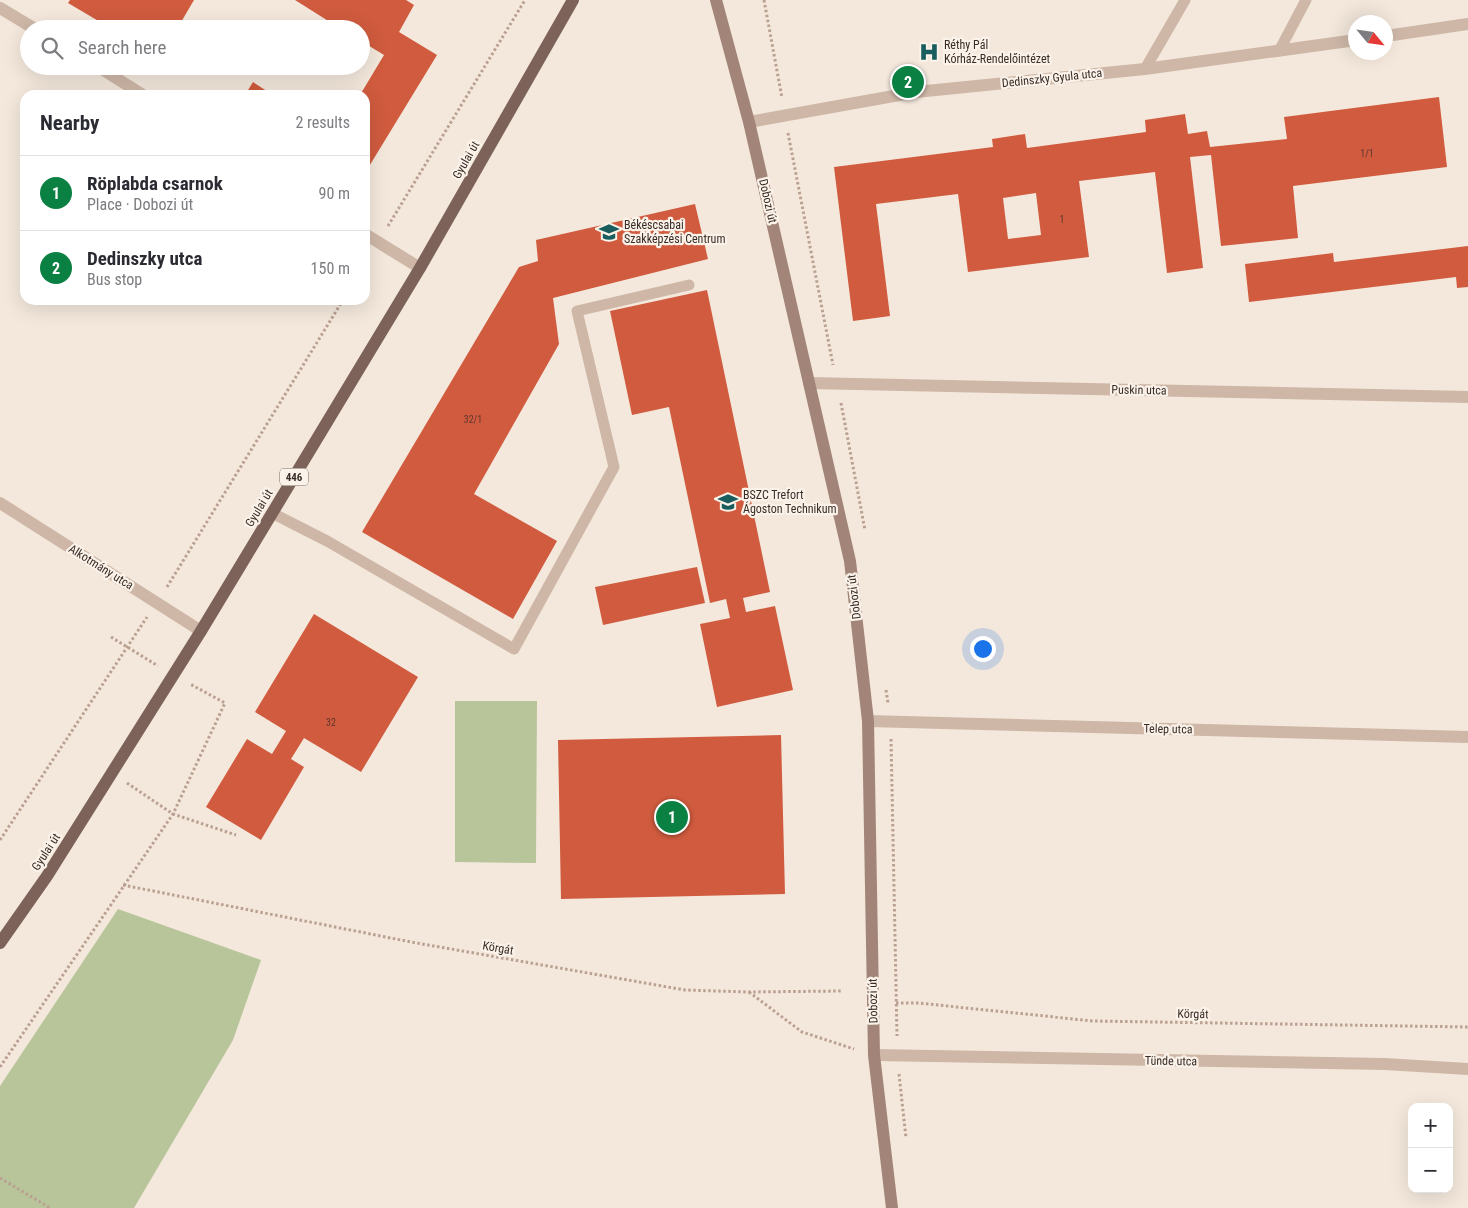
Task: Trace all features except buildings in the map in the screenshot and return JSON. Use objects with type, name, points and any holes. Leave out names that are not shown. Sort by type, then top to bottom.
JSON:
[{"type":"main road","name":"Gyulai út","points":[[0,943],[47,876],[174,675],[272,514],[420,268],[572,0]]},
{"type":"main road","name":"Dobozi út","points":[[716,0],[749,122],[850,561],[868,722],[874,1055],[892,1208]]},
{"type":"street","points":[[0,8],[20,20]]},
{"type":"street","points":[[1393,35],[1468,24]]},
{"type":"street","name":"Dedinszky Gyula utca","points":[[749,122],[916,92],[1145,69],[1348,41]]},
{"type":"street","points":[[111,75],[135,90]]},
{"type":"street","points":[[370,237],[420,268]]},
{"type":"street","name":"Puskin utca","points":[[810,382],[1468,398]]},
{"type":"street","name":"Alkotmány utca","points":[[0,503],[201,631]]},
{"type":"street","name":"Telep utca","points":[[868,722],[1468,737]]},
{"type":"street","name":"Tünde utca","points":[[874,1055],[1375,1064],[1468,1069]]},
{"type":"lane","points":[[1145,69],[1185,0]]},
{"type":"lane","points":[[1279,50],[1306,0]]},
{"type":"lane","points":[[272,514],[327,541],[514,649],[614,468],[577,311],[689,285]]},
{"type":"path","points":[[379,242],[525,0]]},
{"type":"path","points":[[0,840],[157,602],[340,305]]},
{"type":"path","points":[[0,1067],[173,814],[225,703],[111,637]]},
{"type":"path","points":[[112,773],[173,814],[236,835]]},
{"type":"path","name":"Körgát","points":[[123,885],[411,942],[676,988],[748,992],[841,991]]},
{"type":"path","points":[[748,992],[802,1032],[874,1055]]},
{"type":"path","name":"Körgát","points":[[896,1002],[1093,1022],[1468,1027]]},
{"type":"path","points":[[0,1178],[50,1208]]},
{"type":"green space","points":[[455,701],[537,701],[536,863],[455,862]]},
{"type":"green space","points":[[118,909],[261,960],[233,1040],[134,1208],[0,1208],[0,1086]]},
{"type":"place","name":"Réthy Pál Kórház-Rendelőintézet","points":[[929,52]]},
{"type":"place","name":"Dedinszky utca","points":[[908,82]]},
{"type":"place","name":"Békéscsabai Szakképzési Centrum","points":[[609,232]]},
{"type":"place","name":"BSZC Trefort Ágoston Technikum","points":[[728,502]]},
{"type":"place","name":"Röplabda csarnok","points":[[672,817]]}]
